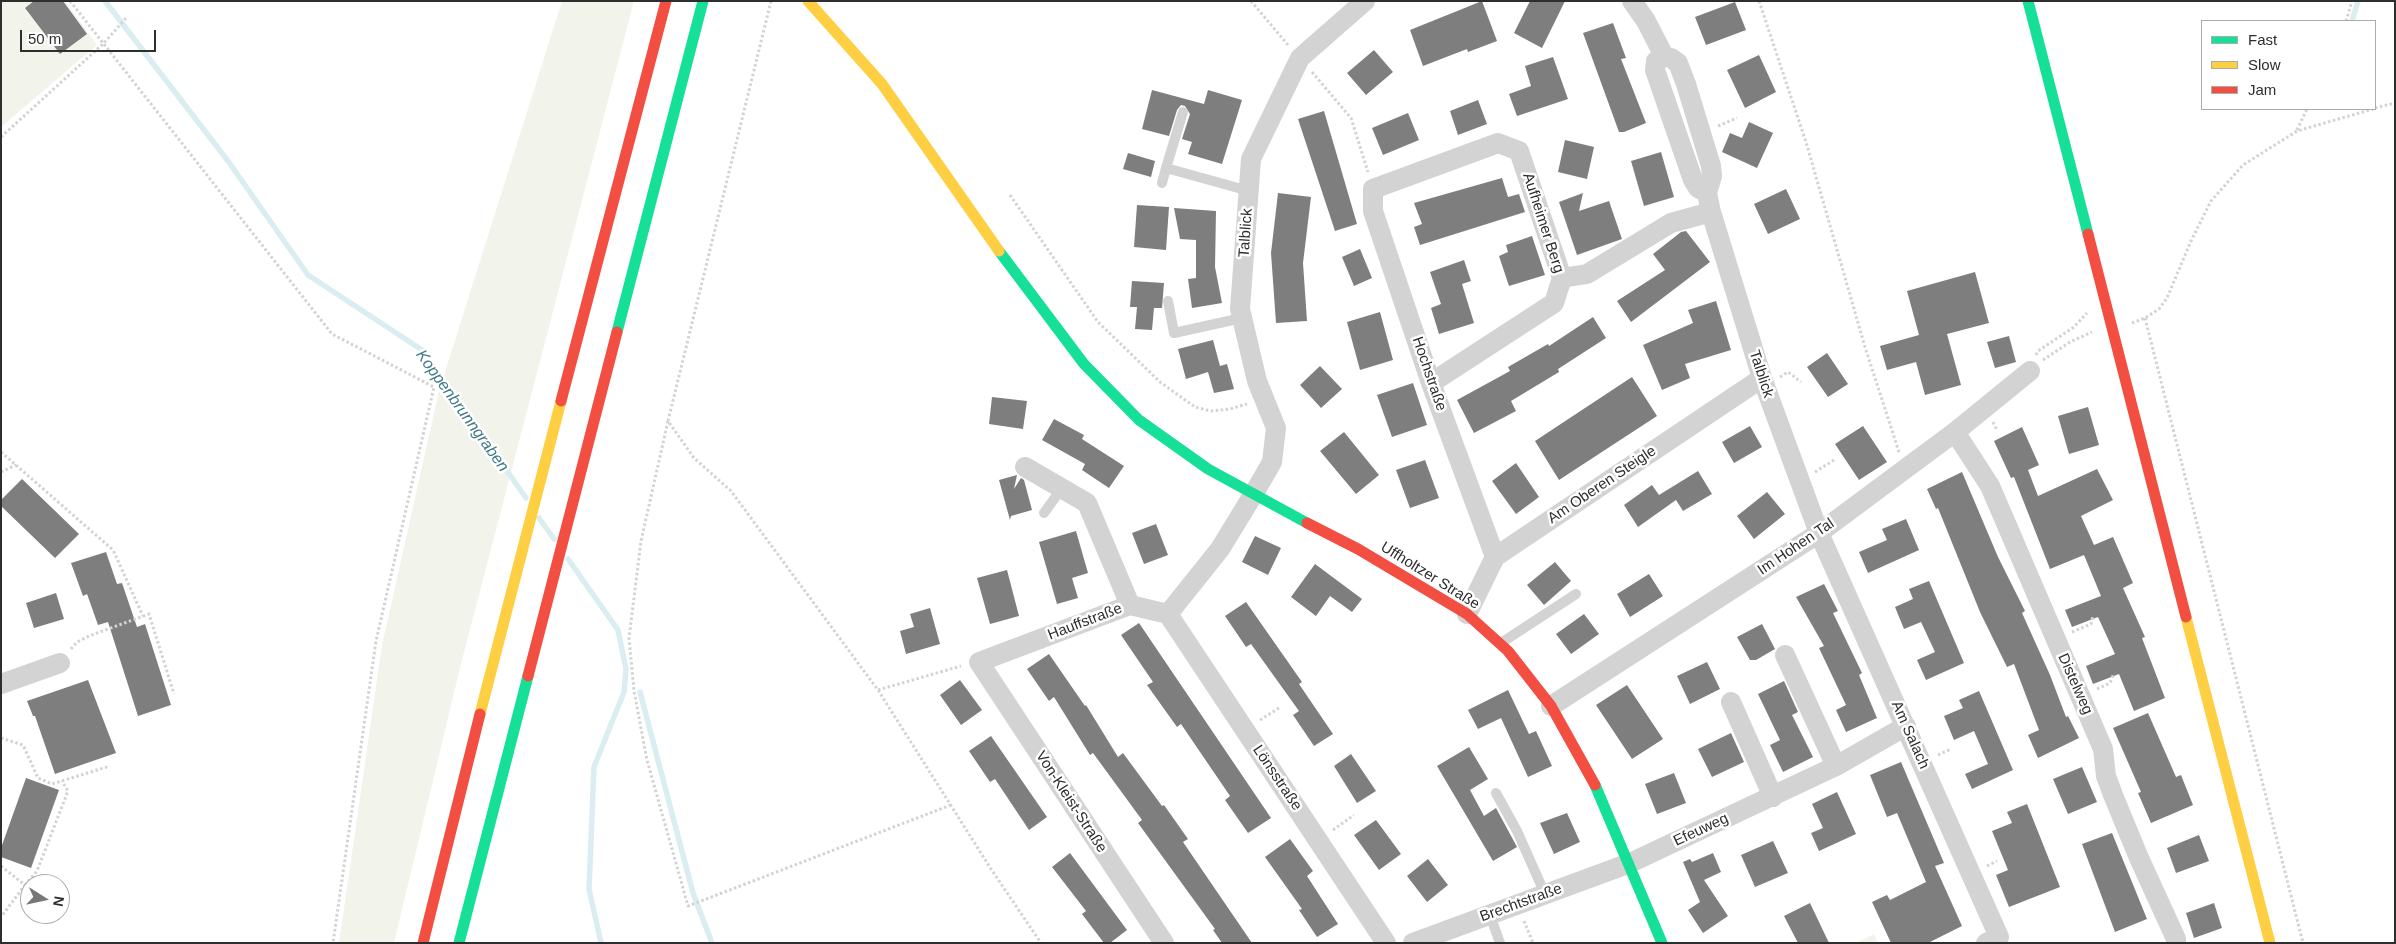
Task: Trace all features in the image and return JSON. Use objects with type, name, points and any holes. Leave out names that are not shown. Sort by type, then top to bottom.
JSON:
[{"type":"main road","points":[[423,943],[506,608],[666,1]]},
{"type":"main road","points":[[459,943],[703,1]]},
{"type":"main road","name":"Uffholtzer Straße","points":[[808,1],[882,84],[973,217],[1084,364],[1139,420],[1202,465],[1253,495],[1358,549],[1467,614],[1508,651],[1551,706],[1594,781],[1662,943]]},
{"type":"main road","points":[[2028,1],[2270,943]]},
{"type":"street","name":"Talblick","points":[[1253,495],[1272,462],[1276,428],[1257,381],[1240,309],[1251,159],[1300,58],[1365,1]]},
{"type":"street","name":"Talblick","points":[[1632,1],[1646,21],[1664,56],[1678,63],[1697,119],[1712,176],[1709,203],[1762,378],[1819,533]]},
{"type":"street","name":"Aufheimer Berg","points":[[1373,189],[1498,143],[1519,151],[1562,278],[1554,303],[1431,383]]},
{"type":"street","name":"Hochstraße","points":[[1373,189],[1373,211],[1431,383],[1495,557]]},
{"type":"street","points":[[1562,278],[1587,274],[1671,223],[1709,203]]},
{"type":"street","name":"Im Hohen Tal","points":[[1551,706],[1819,533],[1955,432],[2036,366]]},
{"type":"street","name":"Am Oberen Steigle","points":[[1495,557],[1762,378]]},
{"type":"street","name":"Distelweg","points":[[1955,432],[1990,486],[2103,749],[2106,776],[2113,795],[2176,939],[2176,943]]},
{"type":"street","points":[[1025,467],[1088,503],[1130,605]]},
{"type":"street","points":[[1168,614],[1220,549],[1253,495]]},
{"type":"street","name":"Am Salach","points":[[1819,533],[1906,726],[1992,940]]},
{"type":"street","points":[[1467,614],[1495,557]]},
{"type":"street","name":"Hauffstraße","points":[[979,662],[1130,605],[1168,614]]},
{"type":"street","name":"Lönsstraße","points":[[1168,614],[1386,943]]},
{"type":"street","points":[[1785,655],[1836,766]]},
{"type":"street","name":"Von-Kleist-Straße","points":[[979,662],[1164,943]]},
{"type":"street","points":[[1,684],[60,664]]},
{"type":"street","points":[[1731,702],[1773,797]]},
{"type":"street","name":"Efeuweg","points":[[1630,864],[1836,766],[1906,726]]},
{"type":"street","name":"Brechtstraße","points":[[1413,943],[1630,864]]},
{"type":"lane","points":[[1162,183],[1183,112]]},
{"type":"lane","points":[[1166,168],[1249,191]]},
{"type":"lane","points":[[1168,301],[1174,333],[1242,318]]},
{"type":"lane","points":[[1044,513],[1062,488]]},
{"type":"lane","points":[[1500,644],[1576,594]]},
{"type":"lane","points":[[1496,793],[1517,831],[1545,894]]},
{"type":"lane","points":[[1490,915],[1500,943]]},
{"type":"path","points":[[70,1],[332,334],[434,387],[376,641],[333,943]]},
{"type":"path","points":[[771,1],[668,421],[641,541],[629,638],[634,691],[647,760],[688,906],[951,806]]},
{"type":"path","points":[[1251,1],[1351,118],[1373,189]]},
{"type":"path","points":[[1759,1],[1806,142],[1865,347],[1905,470]]},
{"type":"path","points":[[2346,20],[2352,1]]},
{"type":"path","points":[[1,137],[103,44],[127,17]]},
{"type":"path","points":[[2376,108],[2395,103]]},
{"type":"path","points":[[2390,104],[2395,107]]},
{"type":"path","points":[[2297,131],[2307,110]]},
{"type":"path","points":[[2036,366],[2070,342],[2094,331],[2113,329],[2145,318],[2159,309],[2167,298],[2191,240],[2211,201],[2243,165],[2297,131],[2367,110]]},
{"type":"path","points":[[1010,196],[1098,322],[1160,382],[1195,407],[1211,411],[1230,409],[1264,397]]},
{"type":"path","points":[[2145,318],[2303,943]]},
{"type":"path","points":[[668,421],[694,458],[731,491],[878,690],[1041,943]]},
{"type":"path","points":[[1,452],[113,550],[143,616]]},
{"type":"path","points":[[1,472],[16,466]]},
{"type":"path","points":[[89,636],[149,614],[174,694]]},
{"type":"path","points":[[2055,639],[2091,624],[2093,615]]},
{"type":"path","points":[[878,690],[979,662]]},
{"type":"path","points":[[2080,696],[2110,683],[2114,673]]},
{"type":"path","points":[[1,738],[23,745],[38,778],[52,784],[110,766]]},
{"type":"path","points":[[35,874],[68,791],[62,781]]},
{"type":"path","points":[[1318,840],[1354,816]]},
{"type":"path","points":[[1,866],[20,881]]},
{"type":"path","points":[[1,917],[20,892]]},
{"type":"shaded area","points":[[1,1],[65,1],[97,45],[1,127]]},
{"type":"shaded area","points":[[562,1],[634,1],[461,664],[394,943],[339,943],[382,645],[439,391]]},
{"type":"shaded area","points":[[1874,934],[1878,943],[1856,943]]},
{"type":"building","points":[[34,1],[63,1],[87,34],[60,54],[25,8]]},
{"type":"building","points":[[1482,1],[1497,41],[1468,52],[1467,49],[1423,66],[1410,30]]},
{"type":"building","points":[[1530,1],[1565,1],[1542,48],[1514,33]]},
{"type":"building","points":[[1735,2],[1746,30],[1706,45],[1695,17]]},
{"type":"building","points":[[1613,23],[1626,58],[1621,59],[1646,123],[1624,132],[1619,132],[1583,33]]},
{"type":"building","points":[[1374,50],[1393,72],[1366,95],[1347,73]]},
{"type":"building","points":[[1759,55],[1776,92],[1745,108],[1727,70]]},
{"type":"building","points":[[1553,57],[1568,99],[1517,116],[1509,94],[1531,86],[1525,66]]},
{"type":"building","points":[[1152,90],[1204,104],[1208,90],[1242,100],[1222,164],[1188,154],[1192,142],[1182,139],[1190,114],[1185,106],[1181,105],[1177,110],[1169,136],[1142,129]]},
{"type":"building","points":[[1478,100],[1487,124],[1458,135],[1450,111]]},
{"type":"building","points":[[1324,111],[1357,224],[1335,231],[1298,119]]},
{"type":"building","points":[[1408,113],[1419,140],[1383,155],[1372,128]]},
{"type":"building","points":[[1749,122],[1773,133],[1757,168],[1722,152],[1730,133],[1742,138]]},
{"type":"building","points":[[1565,140],[1594,147],[1587,179],[1558,172]]},
{"type":"building","points":[[1661,152],[1674,197],[1644,206],[1631,161]]},
{"type":"building","points":[[1128,153],[1155,161],[1151,177],[1123,169]]},
{"type":"building","points":[[1502,178],[1508,197],[1519,194],[1525,212],[1420,245],[1414,227],[1422,224],[1414,203]]},
{"type":"building","points":[[1786,189],[1800,219],[1768,234],[1754,204]]},
{"type":"building","points":[[1278,193],[1311,197],[1303,263],[1307,321],[1276,323],[1271,253]]},
{"type":"building","points":[[1583,193],[1579,211],[1609,201],[1622,239],[1577,255],[1559,202]]},
{"type":"building","points":[[1137,205],[1169,207],[1166,250],[1134,247]]},
{"type":"building","points":[[1174,208],[1216,211],[1215,267],[1222,303],[1192,308],[1188,279],[1196,278],[1196,240],[1180,239]]},
{"type":"building","points":[[1686,231],[1710,262],[1631,322],[1617,301],[1665,270],[1653,254],[1681,232]]},
{"type":"building","points":[[1532,236],[1545,275],[1509,286],[1499,256],[1508,252],[1506,245]]},
{"type":"building","points":[[1360,249],[1372,278],[1354,286],[1342,257]]},
{"type":"building","points":[[1464,260],[1471,281],[1462,284],[1474,323],[1439,334],[1431,308],[1441,304],[1430,272]]},
{"type":"building","points":[[1975,272],[1989,323],[1947,334],[1961,385],[1925,395],[1916,362],[1887,370],[1880,346],[1919,335],[1907,291]]},
{"type":"building","points":[[1132,281],[1164,283],[1162,308],[1154,308],[1152,330],[1135,329],[1137,307],[1130,307]]},
{"type":"building","points":[[1716,301],[1731,350],[1685,364],[1690,378],[1662,390],[1643,345],[1693,323],[1688,310]]},
{"type":"building","points":[[1380,312],[1393,360],[1360,370],[1347,322]]},
{"type":"building","points":[[1593,317],[1606,338],[1558,369],[1559,372],[1511,401],[1516,411],[1474,433],[1457,400],[1510,371],[1508,367],[1548,344],[1549,346]]},
{"type":"building","points":[[2009,336],[2016,362],[1995,368],[1987,342]]},
{"type":"building","points":[[1213,340],[1220,366],[1227,364],[1234,389],[1214,393],[1208,372],[1186,379],[1178,349]]},
{"type":"building","points":[[1827,353],[1848,384],[1828,397],[1807,367]]},
{"type":"building","points":[[1320,366],[1342,389],[1321,408],[1300,385]]},
{"type":"building","points":[[1632,377],[1657,416],[1559,480],[1535,441]]},
{"type":"building","points":[[1413,383],[1427,425],[1392,437],[1377,395]]},
{"type":"building","points":[[992,397],[1027,401],[1023,429],[989,424]]},
{"type":"building","points":[[2088,407],[2099,445],[2069,454],[2058,416]]},
{"type":"building","points":[[1054,419],[1084,435],[1082,439],[1124,466],[1109,488],[1082,470],[1085,464],[1042,440]]},
{"type":"building","points":[[1750,426],[1762,447],[1734,463],[1722,442]]},
{"type":"building","points":[[1863,426],[1887,462],[1859,480],[1835,444]]},
{"type":"building","points":[[2022,427],[2039,465],[2028,470],[2038,496],[2097,469],[2113,500],[2081,516],[2094,545],[2113,537],[2133,583],[2123,588],[2145,637],[2142,638],[2165,698],[2134,711],[2119,674],[2093,684],[2086,666],[2115,654],[2098,617],[2072,627],[2065,610],[2101,596],[2084,555],[2050,569],[2014,477],[2011,478],[1994,441]]},
{"type":"building","points":[[1344,432],[1379,475],[1356,494],[1320,451]]},
{"type":"building","points":[[1425,460],[1439,498],[1410,508],[1396,470]]},
{"type":"building","points":[[1516,463],[1539,497],[1516,514],[1492,481]]},
{"type":"building","points":[[1698,471],[1712,494],[1683,511],[1676,500],[1638,527],[1624,505],[1652,485],[1659,495]]},
{"type":"building","points":[[1962,472],[1998,557],[2025,611],[2022,613],[2050,675],[2066,717],[2068,716],[2079,738],[2038,758],[2028,735],[2039,730],[2014,664],[2007,667],[1980,612],[1938,508],[1936,509],[1927,489]]},
{"type":"building","points":[[1017,475],[1014,489],[1021,478],[1024,480],[1032,510],[1011,516],[1010,520],[999,480]]},
{"type":"building","points":[[22,479],[79,534],[55,558],[1,506],[1,500]]},
{"type":"building","points":[[1767,492],[1785,514],[1754,539],[1737,516]]},
{"type":"building","points":[[1906,519],[1919,550],[1868,573],[1859,552],[1887,540],[1882,529]]},
{"type":"building","points":[[1156,524],[1168,555],[1144,564],[1132,533]]},
{"type":"building","points":[[1076,531],[1088,573],[1072,578],[1078,598],[1057,604],[1039,542]]},
{"type":"building","points":[[1255,536],[1281,548],[1268,575],[1242,562]]},
{"type":"building","points":[[106,552],[117,584],[122,583],[137,627],[145,624],[171,705],[138,716],[108,622],[98,625],[87,594],[83,596],[71,563]]},
{"type":"building","points":[[1555,562],[1571,581],[1544,605],[1527,585]]},
{"type":"building","points":[[1315,564],[1362,599],[1352,612],[1330,596],[1316,616],[1291,597]]},
{"type":"building","points":[[1007,570],[1019,616],[990,624],[977,578]]},
{"type":"building","points":[[1649,574],[1663,596],[1630,617],[1617,594]]},
{"type":"building","points":[[1929,581],[1964,663],[1926,680],[1917,660],[1935,652],[1921,622],[1904,629],[1895,607],[1913,599],[1909,589]]},
{"type":"building","points":[[1824,584],[1838,611],[1833,613],[1862,673],[1859,675],[1877,718],[1846,732],[1836,710],[1846,705],[1819,648],[1824,646],[1796,597]]},
{"type":"building","points":[[56,593],[64,619],[34,628],[26,603]]},
{"type":"building","points":[[1246,602],[1302,682],[1299,684],[1333,734],[1314,746],[1293,715],[1299,711],[1251,644],[1246,647],[1225,616]]},
{"type":"building","points":[[930,608],[940,644],[906,654],[900,631],[914,627],[910,614]]},
{"type":"building","points":[[1584,614],[1599,634],[1571,654],[1556,634]]},
{"type":"building","points":[[1139,623],[1271,818],[1248,833],[1225,800],[1230,796],[1181,724],[1177,727],[1147,685],[1153,682],[1121,635]]},
{"type":"building","points":[[1762,624],[1775,649],[1756,660],[1750,660],[1737,637]]},
{"type":"building","points":[[1049,654],[1086,705],[1118,757],[1123,753],[1188,839],[1183,842],[1252,943],[1222,943],[1213,930],[1215,929],[1138,823],[1142,820],[1093,753],[1090,755],[1054,697],[1049,701],[1027,669]]},
{"type":"building","points":[[1707,662],[1720,689],[1690,704],[1677,676]]},
{"type":"building","points":[[88,680],[116,753],[55,774],[35,716],[33,716],[27,701]]},
{"type":"building","points":[[960,680],[982,710],[961,725],[940,695]]},
{"type":"building","points":[[1784,681],[1798,712],[1792,715],[1813,757],[1783,772],[1770,745],[1780,740],[1758,694]]},
{"type":"building","points":[[1627,685],[1663,739],[1632,759],[1596,705]]},
{"type":"building","points":[[1508,690],[1529,734],[1536,731],[1552,766],[1528,777],[1501,718],[1478,729],[1468,710]]},
{"type":"building","points":[[1979,691],[2013,770],[1972,789],[1965,774],[1988,764],[1974,731],[1954,740],[1944,716],[1963,708],[1959,700]]},
{"type":"building","points":[[2148,713],[2176,777],[2181,775],[2193,805],[2151,823],[2138,793],[2141,792],[2113,728]]},
{"type":"building","points":[[1731,733],[1744,762],[1712,777],[1698,749]]},
{"type":"building","points":[[991,736],[1047,817],[1029,830],[995,779],[990,782],[969,751]]},
{"type":"building","points":[[1469,747],[1488,779],[1470,790],[1484,816],[1496,808],[1517,847],[1493,861],[1437,766]]},
{"type":"building","points":[[1351,754],[1376,791],[1357,803],[1334,766]]},
{"type":"building","points":[[1901,762],[1944,863],[1935,866],[1962,926],[1928,943],[1891,943],[1872,902],[1887,895],[1890,900],[1926,882],[1897,813],[1887,817],[1870,775]]},
{"type":"building","points":[[2082,767],[2097,802],[2068,814],[2053,779]]},
{"type":"building","points":[[1674,773],[1686,803],[1657,814],[1645,784]]},
{"type":"building","points":[[26,778],[59,790],[31,868],[1,857],[1,848]]},
{"type":"building","points":[[1837,792],[1856,834],[1819,851],[1811,833],[1823,828],[1812,804]]},
{"type":"building","points":[[2027,804],[2060,887],[2009,907],[1996,875],[2008,870],[1992,831],[2012,823],[2007,812]]},
{"type":"building","points":[[1567,813],[1580,842],[1554,854],[1540,823]]},
{"type":"building","points":[[1376,820],[1401,854],[1379,870],[1354,835]]},
{"type":"building","points":[[2112,833],[2147,919],[2115,932],[2082,844]]},
{"type":"building","points":[[2199,835],[2209,861],[2176,873],[2167,848]]},
{"type":"building","points":[[1290,839],[1313,871],[1307,876],[1338,924],[1317,937],[1299,910],[1302,909],[1265,857]]},
{"type":"building","points":[[1773,841],[1788,873],[1755,887],[1741,855]]},
{"type":"building","points":[[1070,853],[1127,930],[1110,943],[1104,943],[1082,914],[1086,911],[1052,867]]},
{"type":"building","points":[[1713,853],[1721,872],[1704,880],[1728,916],[1703,933],[1688,910],[1700,902],[1683,862],[1690,859],[1692,862]]},
{"type":"building","points":[[1428,859],[1448,885],[1427,902],[1407,876]]},
{"type":"building","points":[[1810,903],[1829,943],[1798,943],[1784,916]]},
{"type":"building","points":[[2214,903],[2222,928],[2194,938],[2186,913]]},
{"type":"waterway","name":"Koppenbrunngraben","points":[[105,1],[228,161],[308,275],[422,350],[526,498]]},
{"type":"waterway","points":[[2352,20],[2358,1]]},
{"type":"waterway","name":"Koppenbrunngraben","points":[[539,518],[554,539]]},
{"type":"waterway","points":[[568,559],[618,630],[626,669],[624,692],[594,767],[589,889],[601,943]]},
{"type":"waterway","points":[[640,692],[693,893],[712,943]]},
{"type":"traffic: fast","points":[[617,332],[703,1]]},
{"type":"traffic: fast","points":[[2028,1],[2088,234]]},
{"type":"traffic: fast","points":[[999,251],[1084,364],[1139,420],[1208,469],[1307,523]]},
{"type":"traffic: fast","points":[[459,943],[528,676]]},
{"type":"traffic: fast","points":[[1595,785],[1662,943]]},
{"type":"traffic: slow","points":[[808,1],[882,84],[999,251]]},
{"type":"traffic: slow","points":[[480,714],[561,401]]},
{"type":"traffic: slow","points":[[2186,617],[2270,943]]},
{"type":"traffic: jam","points":[[561,401],[666,1]]},
{"type":"traffic: jam","points":[[2088,234],[2186,617]]},
{"type":"traffic: jam","points":[[528,676],[617,332]]},
{"type":"traffic: jam","points":[[1307,523],[1358,549],[1467,614],[1508,651],[1551,706],[1595,785]]},
{"type":"traffic: jam","points":[[423,943],[480,714]]}]
